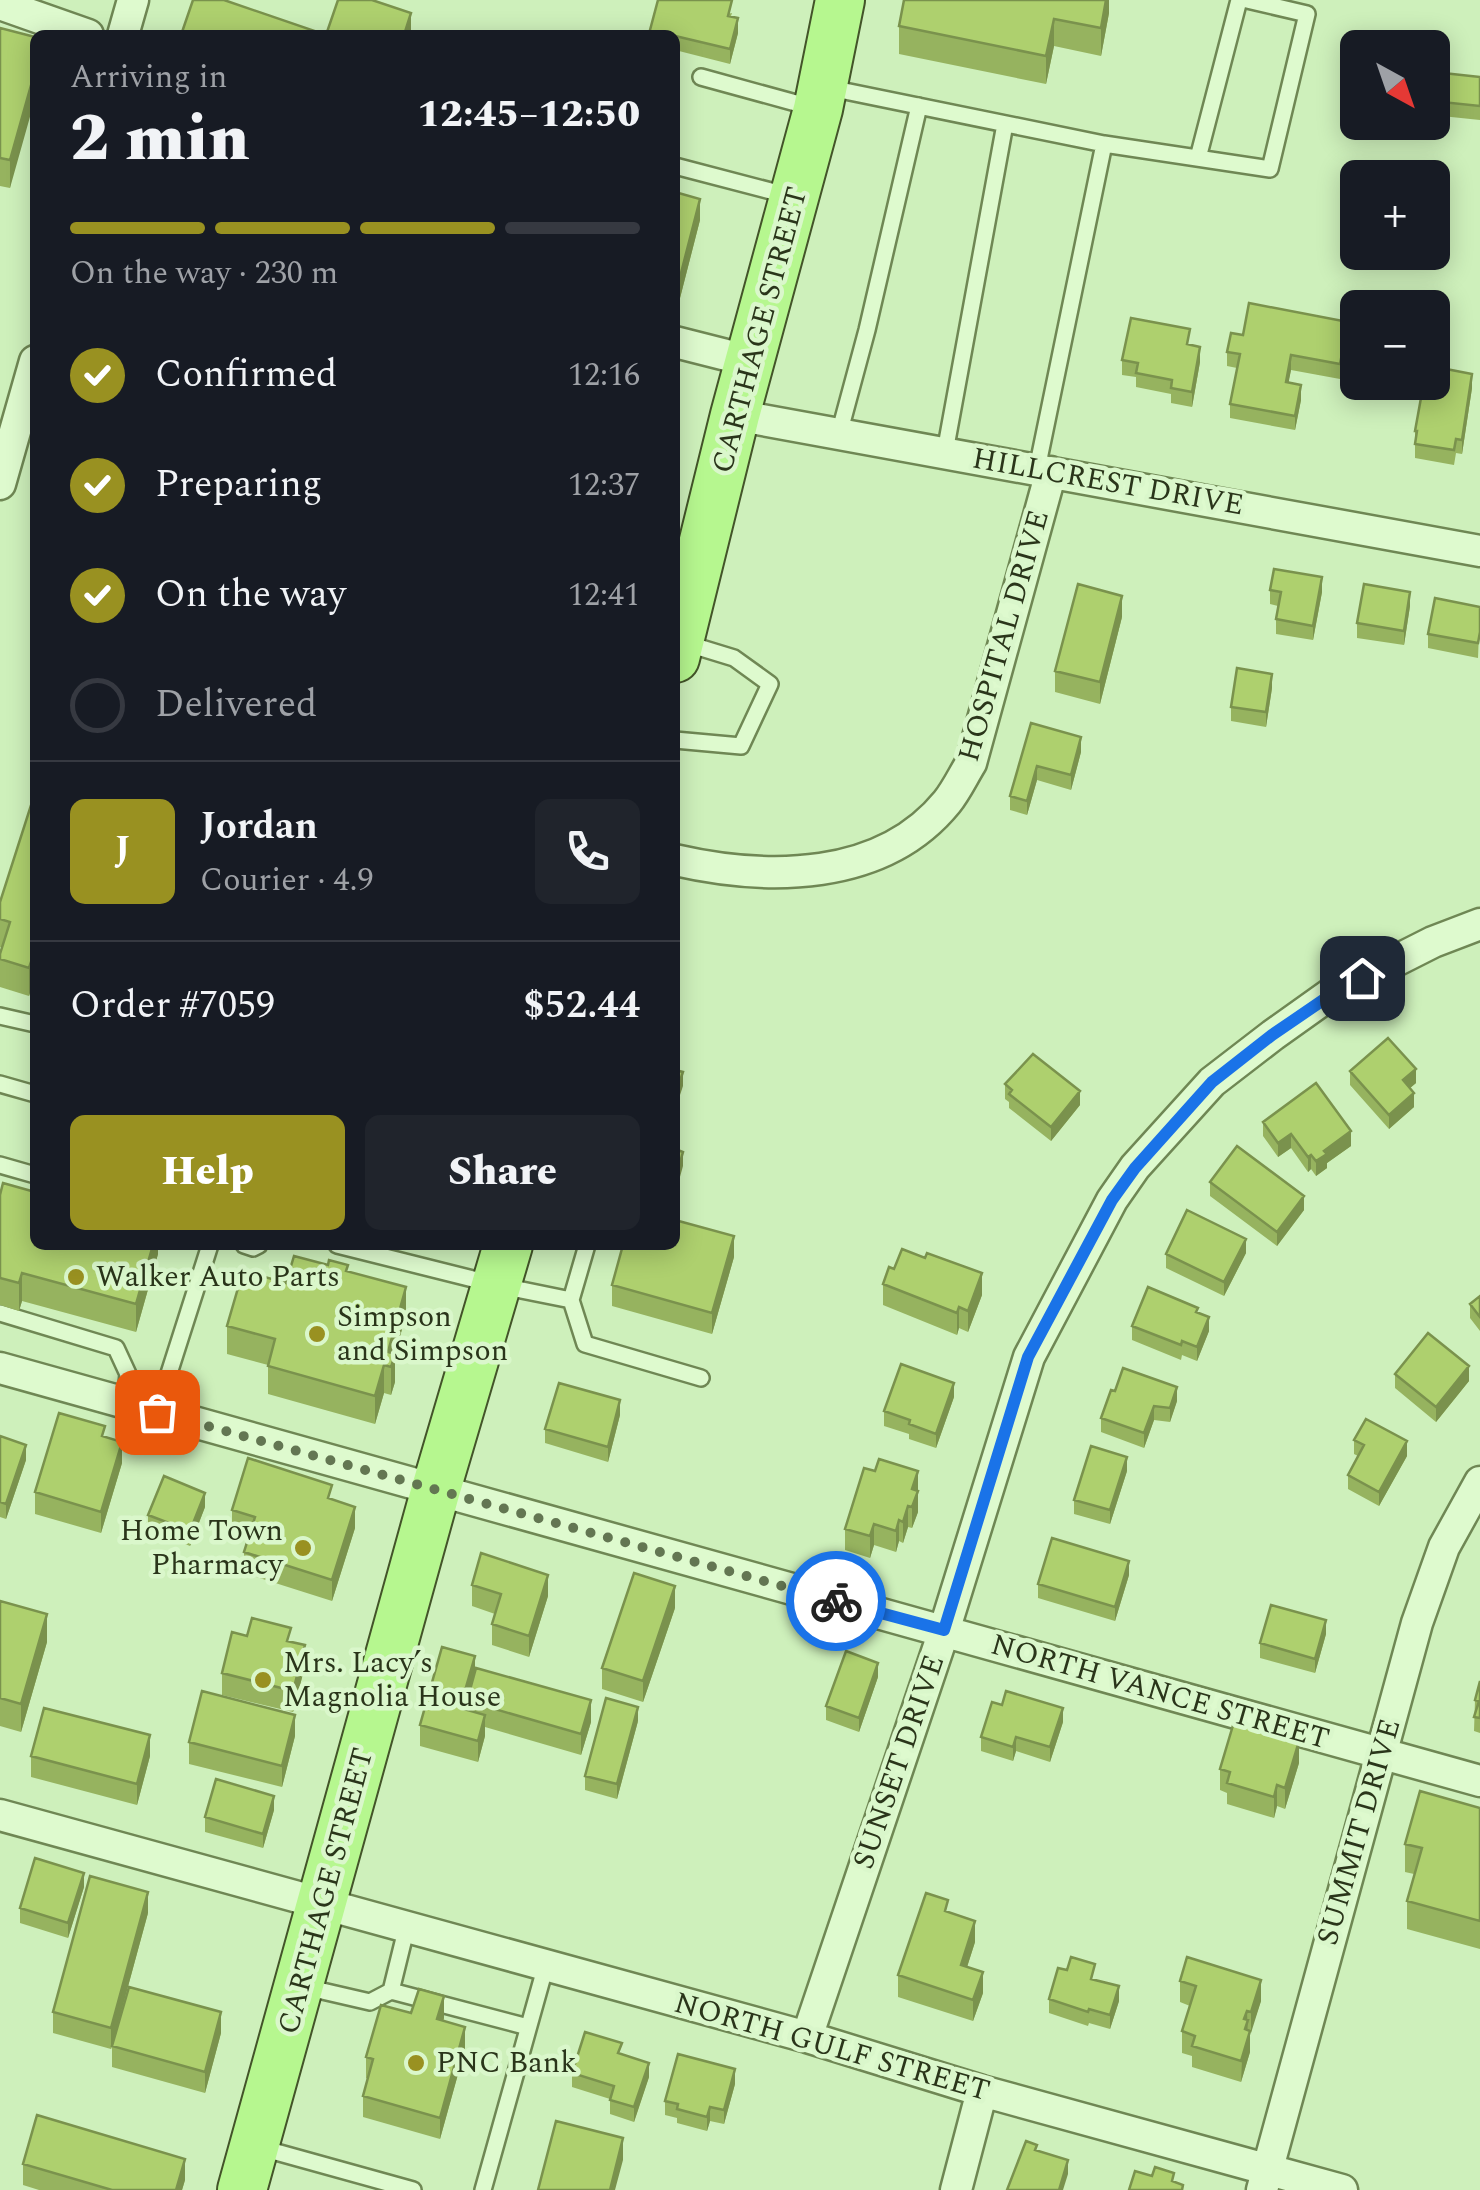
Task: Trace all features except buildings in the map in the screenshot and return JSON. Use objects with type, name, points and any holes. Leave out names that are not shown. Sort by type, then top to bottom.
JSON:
[{"type":"main road","name":"CARTHAGE STREET","points":[[680,638],[794,198],[840,0]]},
{"type":"main road","name":"CARTHAGE STREET","points":[[248,2168],[502,1265]]},
{"type":"street","points":[[125,30],[133,0]]},
{"type":"street","points":[[0,4],[33,7],[78,30]]},
{"type":"street","points":[[680,343],[750,360]]},
{"type":"street","points":[[0,484],[5,450],[30,376]]},
{"type":"street","name":"HILLCREST DRIVE","points":[[735,415],[1480,550]]},
{"type":"street","name":"HOSPITAL DRIVE","points":[[680,861],[722,871],[807,872],[886,852],[930,820],[948,801],[971,763],[1044,470]]},
{"type":"street","name":"SUNSET DRIVE","points":[[806,2037],[944,1630],[1028,1357],[1112,1200],[1135,1168],[1212,1082],[1272,1035],[1332,994],[1406,955],[1480,924]]},
{"type":"street","name":"NORTH VANCE STREET","points":[[0,1368],[1480,1781]]},
{"type":"street","name":"SUMMIT DRIVE","points":[[1265,2180],[1417,1623],[1444,1547],[1480,1482]]},
{"type":"street","name":"NORTH GULF STREET","points":[[0,1815],[806,2037],[1265,2180],[1342,2190]]},
{"type":"street","points":[[956,2190],[982,2091]]},
{"type":"lane","points":[[1198,158],[1239,0]]},
{"type":"lane","points":[[701,77],[819,98],[918,106],[1104,144],[1270,169],[1307,14],[1247,0]]},
{"type":"lane","points":[[839,434],[872,311],[918,106]]},
{"type":"lane","points":[[945,452],[1005,124]]},
{"type":"lane","points":[[1044,470],[1104,144]]},
{"type":"lane","points":[[680,167],[794,198]]},
{"type":"lane","points":[[680,654],[734,658],[770,684],[741,746],[680,740]]},
{"type":"lane","points":[[0,1016],[30,1023]]},
{"type":"lane","points":[[0,1084],[30,1093]]},
{"type":"lane","points":[[0,1165],[30,1174]]},
{"type":"lane","points":[[157,1412],[208,1250]]},
{"type":"lane","points":[[378,1250],[502,1265],[571,1300]]},
{"type":"lane","points":[[586,1250],[571,1300],[584,1344],[701,1378]]},
{"type":"lane","points":[[0,1313],[116,1348],[128,1374],[124,1403]]},
{"type":"lane","points":[[391,1991],[407,1926]]},
{"type":"lane","points":[[483,2190],[546,1965]]},
{"type":"lane","points":[[300,1986],[370,2002],[391,1991],[528,2028]]},
{"type":"lane","points":[[248,2168],[413,2190]]},
{"type":"way so far","points":[[157,1412],[836,1601]]},
{"type":"place","name":"Walker Auto Parts","points":[[76,1277]]},
{"type":"place","name":"Simpson and Simpson","points":[[317,1334]]},
{"type":"place","name":"Home Town Pharmacy","points":[[303,1548]]},
{"type":"place","name":"Mrs. Lacy’s Magnolia House","points":[[263,1680]]},
{"type":"place","name":"PNC Bank","points":[[416,2063]]},
{"type":"route","points":[[836,1601],[944,1630],[1028,1357],[1112,1200],[1135,1168],[1212,1082],[1272,1035],[1362,978]]}]
